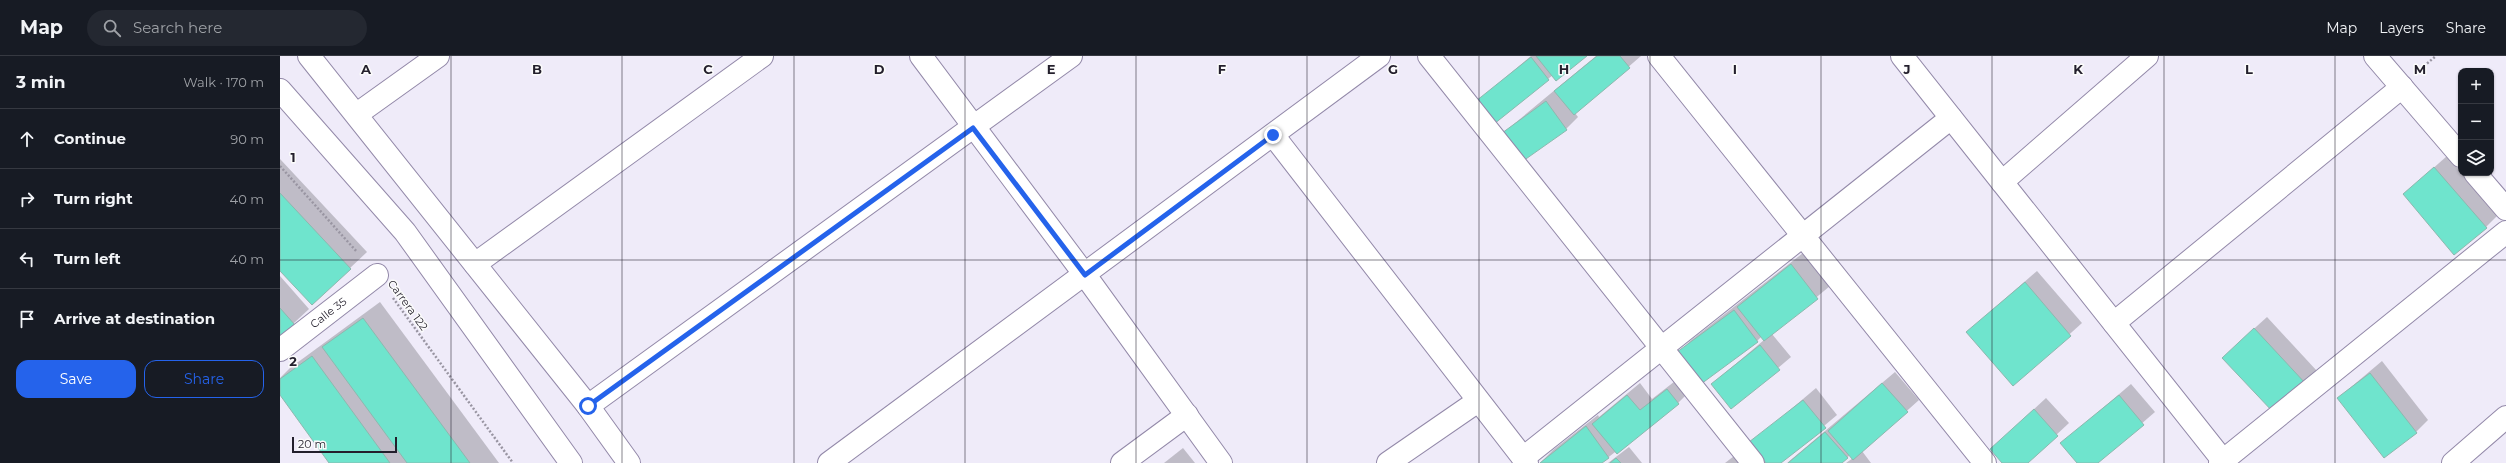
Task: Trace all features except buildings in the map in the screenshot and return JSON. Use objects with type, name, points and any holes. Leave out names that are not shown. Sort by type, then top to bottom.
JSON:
[{"type":"street","points":[[309,56],[357,114],[588,406],[629,463]]},
{"type":"street","points":[[357,114],[438,56]]},
{"type":"street","points":[[475,264],[762,56]]},
{"type":"street","points":[[921,56],[973,128],[1085,275],[1221,463]]},
{"type":"street","points":[[588,406],[1071,56]]},
{"type":"street","points":[[829,463],[1380,56]]},
{"type":"street","points":[[1429,56],[1754,463]]},
{"type":"street","points":[[1659,56],[1985,463]]},
{"type":"street","points":[[1902,56],[2223,462],[2506,232]]},
{"type":"street","points":[[2002,182],[2147,56]]},
{"type":"street","points":[[2375,56],[2458,152]]},
{"type":"street","points":[[2114,324],[2402,87]]},
{"type":"street","points":[[280,90],[405,232],[570,463]]},
{"type":"street","points":[[1273,135],[1525,460],[1660,347],[1951,118]]},
{"type":"street","points":[[2478,176],[2506,209]]},
{"type":"street","name":"Calle 35","points":[[280,350],[377,275]]},
{"type":"street","points":[[1388,463],[1478,400]]},
{"type":"street","points":[[1122,463],[1187,416]]},
{"type":"street","points":[[2453,463],[2506,417]]},
{"type":"path","name":"Carrera 122","points":[[280,166],[377,275],[513,463]]},
{"type":"route","points":[[588,406],[973,128],[1085,275],[1273,135]]}]
